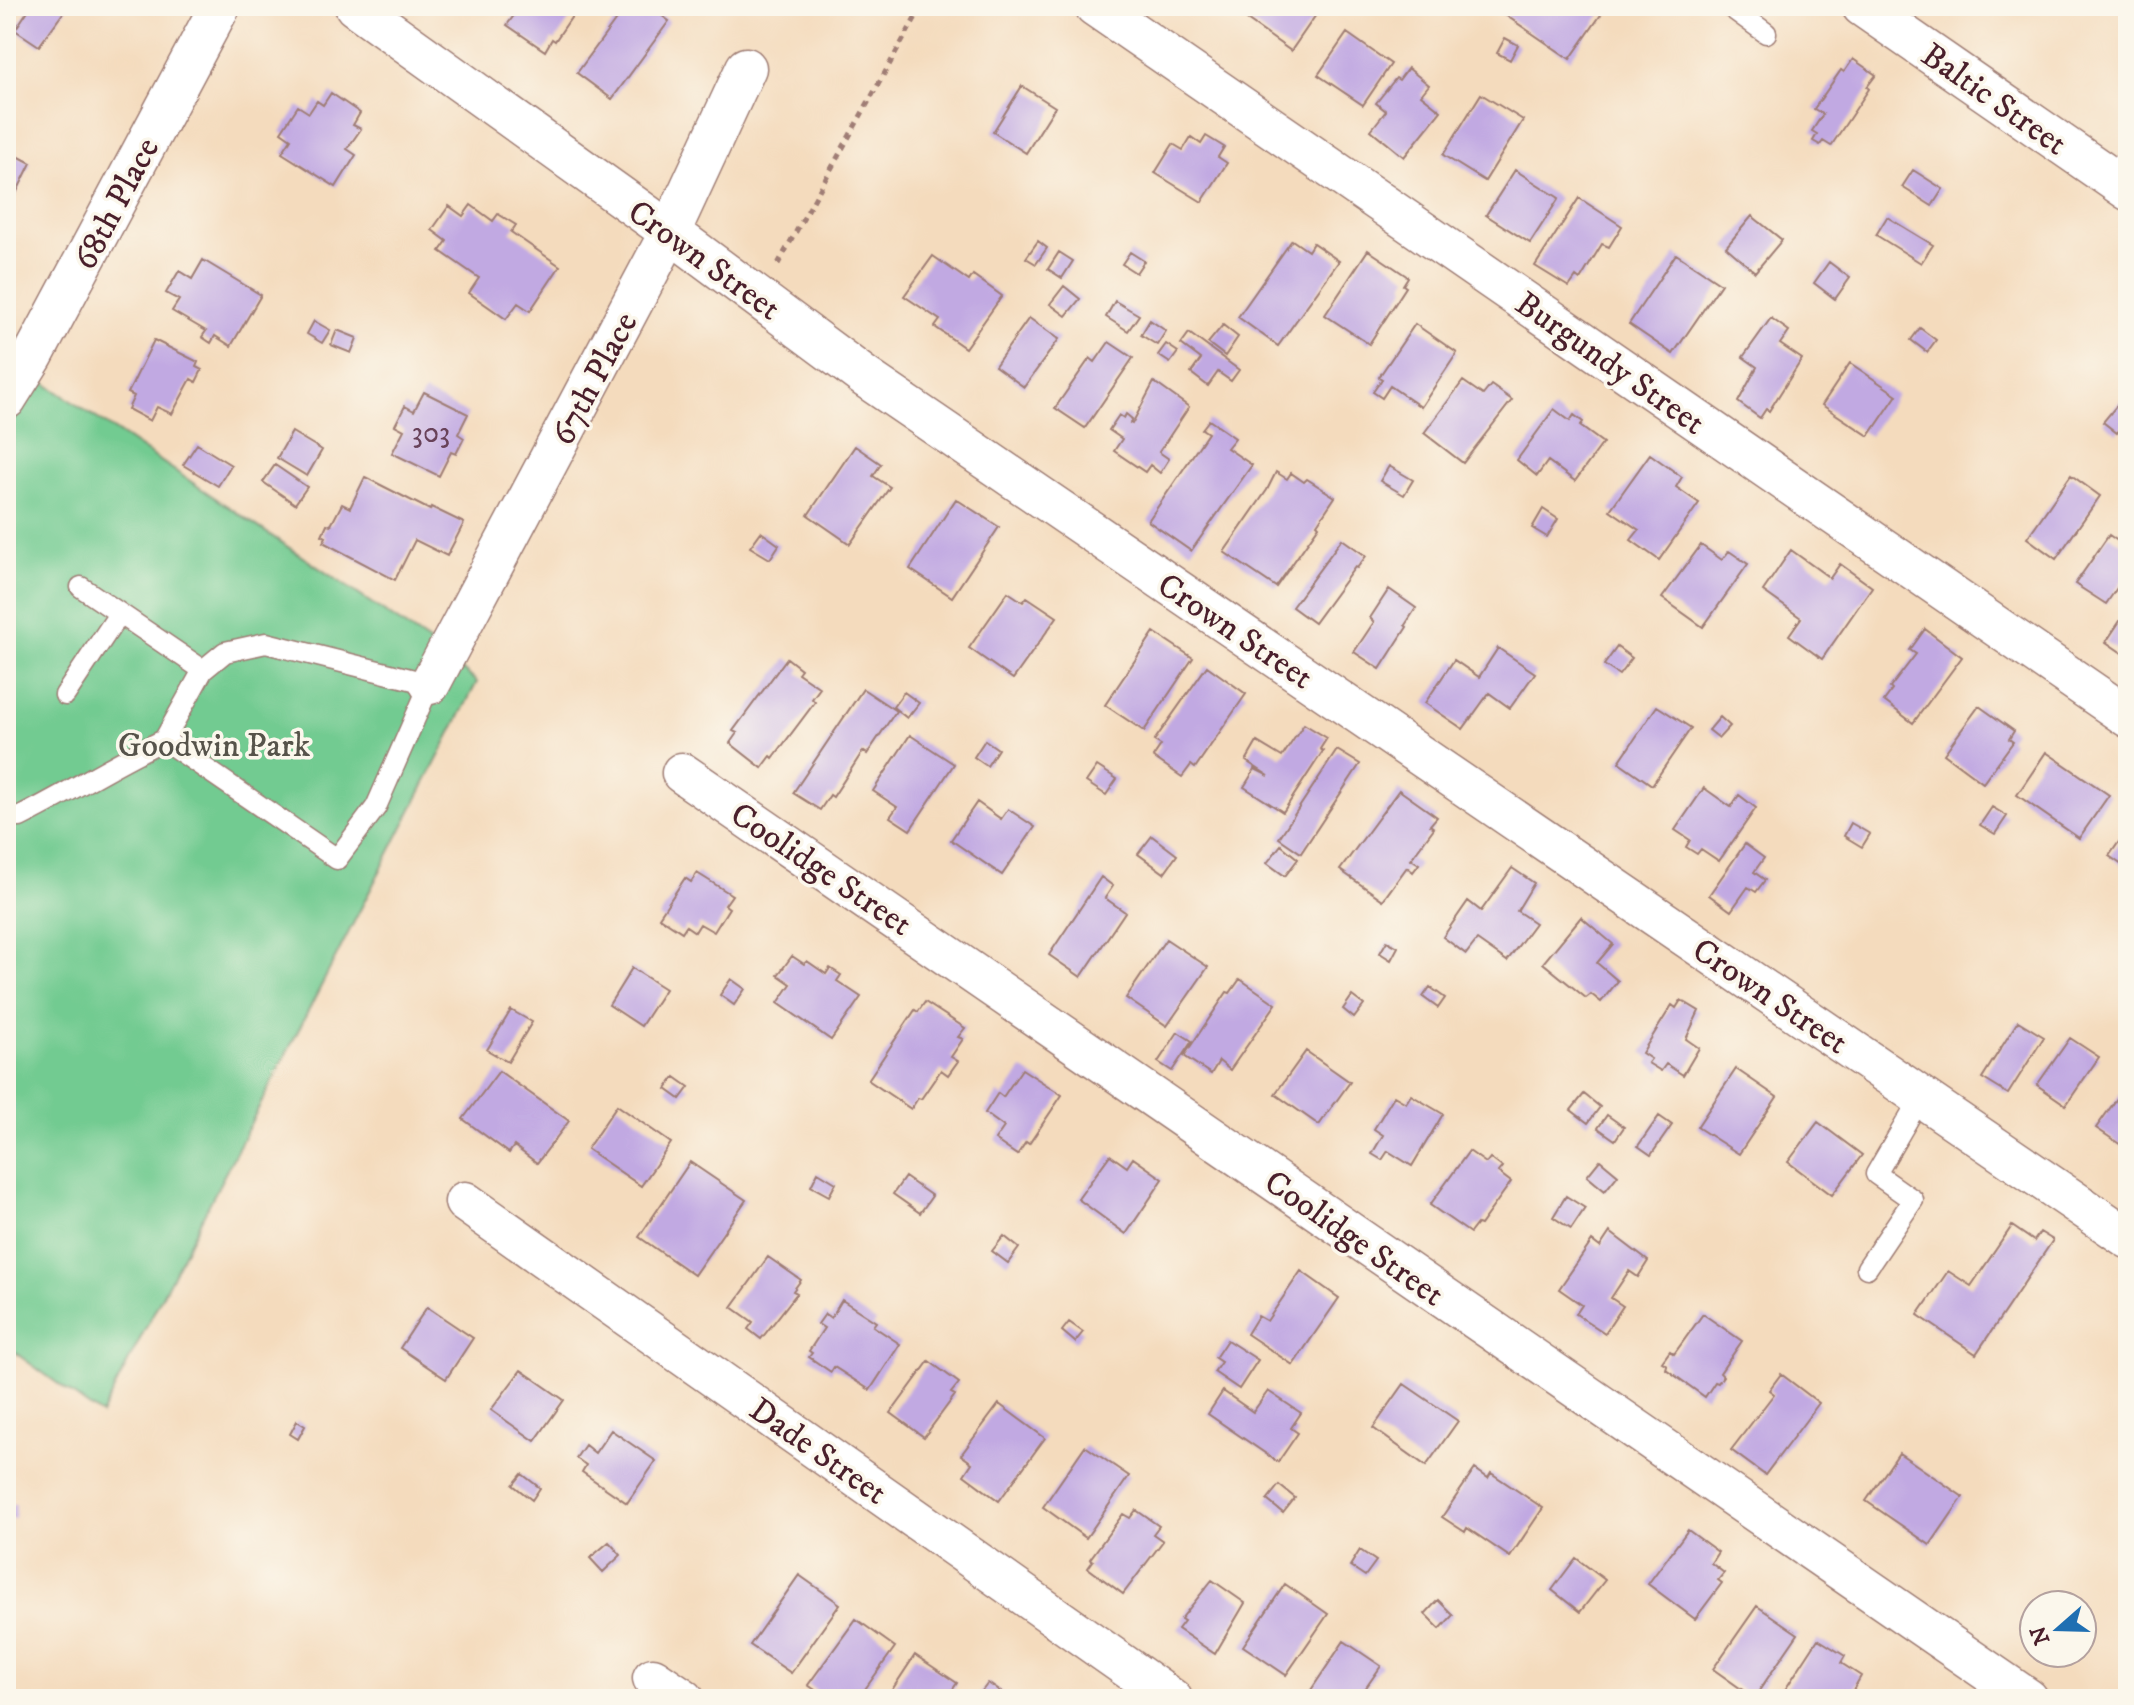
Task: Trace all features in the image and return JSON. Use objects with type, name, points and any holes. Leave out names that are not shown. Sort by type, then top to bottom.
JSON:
[{"type":"street","name":"68th Place","points":[[6,399],[33,356],[220,6]]},
{"type":"street","name":"Crown Street","points":[[355,6],[670,232],[865,377],[2128,1238]]},
{"type":"street","name":"Burgundy Street","points":[[1095,6],[2128,717]]},
{"type":"street","name":"Baltic Street","points":[[1862,6],[2128,190]]},
{"type":"street","name":"67th Place","points":[[430,684],[670,232],[746,68]]},
{"type":"street","name":"Coolidge Street","points":[[682,773],[2028,1699]]},
{"type":"street","name":"Dade Street","points":[[465,1202],[1172,1699]]},
{"type":"lane","points":[[1729,6],[1766,33]]},
{"type":"lane","points":[[81,587],[203,670]]},
{"type":"lane","points":[[65,695],[119,614]]},
{"type":"lane","points":[[20,817],[58,799],[116,762],[164,740],[203,670],[225,652],[266,643],[430,684],[376,807],[337,859],[164,740]]},
{"type":"lane","points":[[1867,1268],[1913,1200],[1876,1174],[1921,1097]]},
{"type":"path","points":[[759,298],[922,6]]},
{"type":"green space","name":"Goodwin Park","points":[[6,357],[429,642],[477,682],[101,1415],[6,1346]]},
{"type":"building","points":[[31,6],[68,6],[39,46],[15,30]]},
{"type":"building","points":[[516,6],[579,6],[545,51],[507,25],[515,14],[512,12]]},
{"type":"building","points":[[626,6],[649,6],[669,21],[612,99],[577,73]]},
{"type":"building","points":[[1257,6],[1322,6],[1291,51],[1247,20]]},
{"type":"building","points":[[1492,6],[1607,6],[1570,59]]},
{"type":"building","points":[[1347,33],[1391,64],[1363,105],[1318,75]]},
{"type":"building","points":[[1505,38],[1518,45],[1510,60],[1497,53]]},
{"type":"building","points":[[1853,59],[1876,75],[1831,146],[1823,141],[1820,145],[1813,141],[1817,134],[1812,131],[1823,114],[1814,109],[1841,70],[1844,72]]},
{"type":"building","points":[[1408,68],[1429,85],[1421,95],[1441,111],[1404,157],[1371,130],[1386,111],[1376,103]]},
{"type":"building","points":[[1022,86],[1055,107],[1026,153],[993,132]]},
{"type":"building","points":[[331,93],[360,113],[353,125],[361,129],[347,149],[356,155],[336,187],[282,153],[291,139],[281,132],[298,106],[309,113],[317,101],[323,105]]},
{"type":"building","points":[[1481,94],[1523,120],[1485,181],[1443,155]]},
{"type":"building","points":[[1206,136],[1224,147],[1218,157],[1227,163],[1202,202],[1155,173],[1173,144],[1183,150],[1191,137],[1201,144]]},
{"type":"building","points":[[6,150],[31,163],[6,214]]},
{"type":"building","points":[[1515,170],[1559,198],[1530,243],[1486,215]]},
{"type":"building","points":[[1913,170],[1943,189],[1932,206],[1902,187]]},
{"type":"building","points":[[1579,198],[1622,226],[1609,247],[1602,244],[1580,280],[1576,277],[1569,287],[1535,266]]},
{"type":"building","points":[[471,205],[493,221],[498,214],[516,225],[511,232],[560,266],[530,311],[518,303],[506,319],[469,293],[479,278],[440,251],[447,241],[432,230],[449,206],[463,216]]},
{"type":"building","points":[[1752,216],[1782,240],[1755,272],[1726,247]]},
{"type":"building","points":[[1887,217],[1933,245],[1921,263],[1876,235]]},
{"type":"building","points":[[1292,240],[1308,251],[1313,243],[1339,261],[1278,346],[1238,317]]},
{"type":"building","points":[[1038,241],[1047,248],[1036,264],[1026,258]]},
{"type":"building","points":[[1368,250],[1408,277],[1403,285],[1406,287],[1369,344],[1325,315]]},
{"type":"building","points":[[1059,252],[1073,261],[1062,278],[1048,269]]},
{"type":"building","points":[[1130,252],[1144,261],[1136,273],[1122,264]]},
{"type":"building","points":[[1676,254],[1721,284],[1673,354],[1629,324]]},
{"type":"building","points":[[933,256],[969,281],[973,275],[1002,296],[965,348],[935,327],[940,320],[904,296]]},
{"type":"building","points":[[203,260],[261,295],[231,346],[215,336],[211,343],[202,337],[206,331],[172,311],[179,300],[166,293],[179,271],[192,279]]},
{"type":"building","points":[[1829,262],[1850,278],[1835,299],[1814,283]]},
{"type":"building","points":[[1064,286],[1080,299],[1066,316],[1050,304]]},
{"type":"building","points":[[1115,301],[1139,315],[1128,331],[1106,317]]},
{"type":"building","points":[[1029,318],[1059,339],[1024,387],[995,366]]},
{"type":"building","points":[[1771,318],[1789,331],[1780,344],[1802,359],[1769,411],[1766,409],[1760,418],[1738,402],[1757,367],[1743,357]]},
{"type":"building","points":[[1150,320],[1166,331],[1157,345],[1141,335]]},
{"type":"building","points":[[314,321],[330,330],[322,343],[307,334]]},
{"type":"building","points":[[1415,324],[1457,353],[1421,407],[1390,386],[1382,398],[1373,392],[1382,379],[1379,377]]},
{"type":"building","points":[[1223,325],[1238,337],[1225,356],[1208,343]]},
{"type":"building","points":[[1920,328],[1936,340],[1927,352],[1911,340]]},
{"type":"building","points":[[337,330],[357,338],[351,353],[331,345]]},
{"type":"building","points":[[1189,333],[1239,370],[1231,381],[1218,372],[1208,386],[1191,373],[1201,359],[1181,344]]},
{"type":"building","points":[[154,340],[198,362],[196,367],[202,370],[196,382],[191,379],[172,414],[157,407],[150,421],[128,409],[134,396],[128,393]]},
{"type":"building","points":[[1109,342],[1133,358],[1085,428],[1055,408],[1090,358],[1095,362]]},
{"type":"building","points":[[1166,344],[1178,352],[1170,363],[1158,355]]},
{"type":"building","points":[[1850,363],[1897,395],[1869,436],[1822,405]]},
{"type":"building","points":[[1463,381],[1483,395],[1491,385],[1512,400],[1463,463],[1424,433]]},
{"type":"building","points":[[1154,382],[1189,407],[1159,452],[1169,459],[1160,473],[1150,465],[1145,472],[1114,451],[1122,439],[1109,430],[1119,415],[1124,418],[1126,414],[1132,419],[1132,424]]},
{"type":"building","points":[[424,392],[468,414],[458,434],[464,438],[456,454],[451,452],[439,476],[392,453],[404,430],[395,425],[405,406],[414,411]]},
{"type":"building","points":[[2123,398],[2128,403],[2128,420],[2117,433],[2103,422]]},
{"type":"building","points":[[1554,409],[1570,421],[1574,415],[1583,422],[1580,426],[1603,443],[1575,481],[1548,461],[1537,476],[1517,460]]},
{"type":"building","points":[[1209,420],[1235,438],[1227,448],[1252,465],[1191,551],[1148,521],[1208,433],[1202,429]]},
{"type":"building","points":[[292,432],[322,450],[307,476],[277,458]]},
{"type":"building","points":[[197,444],[231,465],[218,486],[183,465]]},
{"type":"building","points":[[855,446],[881,464],[873,476],[890,487],[850,544],[808,515]]},
{"type":"building","points":[[1650,454],[1682,477],[1676,487],[1699,503],[1659,560],[1631,540],[1639,530],[1610,510]]},
{"type":"building","points":[[275,465],[307,487],[295,504],[263,482]]},
{"type":"building","points":[[1389,466],[1413,480],[1404,495],[1380,481]]},
{"type":"building","points":[[1276,472],[1287,479],[1291,473],[1304,482],[1307,479],[1335,497],[1317,524],[1319,526],[1276,587],[1224,552]]},
{"type":"building","points":[[2071,475],[2100,496],[2056,559],[2027,538]]},
{"type":"building","points":[[365,477],[430,510],[431,507],[464,523],[447,556],[415,540],[395,580],[323,542],[326,537],[322,535],[327,524],[331,525],[342,504],[350,508]]},
{"type":"building","points":[[956,499],[999,527],[952,597],[910,569]]},
{"type":"building","points":[[1543,509],[1558,519],[1547,537],[1532,528]]},
{"type":"building","points":[[761,532],[779,545],[770,559],[750,547]]},
{"type":"building","points":[[2109,535],[2128,548],[2128,572],[2106,604],[2075,584]]},
{"type":"building","points":[[1342,539],[1366,556],[1314,623],[1292,607]]},
{"type":"building","points":[[1701,545],[1722,560],[1729,551],[1748,564],[1703,627],[1662,598]]},
{"type":"building","points":[[1791,550],[1830,578],[1840,564],[1872,587],[1822,659],[1789,635],[1801,618],[1763,591]]},
{"type":"building","points":[[1389,589],[1416,608],[1380,669],[1354,652],[1374,622],[1370,618]]},
{"type":"building","points":[[1008,592],[1023,602],[1027,597],[1057,617],[1013,679],[969,648]]},
{"type":"building","points":[[2128,609],[2128,657],[2106,642]]},
{"type":"building","points":[[1925,629],[1962,657],[1913,723],[1884,701],[1916,654],[1910,650]]},
{"type":"building","points":[[1154,632],[1193,658],[1144,731],[1105,705]]},
{"type":"building","points":[[1617,647],[1632,658],[1619,675],[1604,665]]},
{"type":"building","points":[[1498,648],[1535,673],[1510,708],[1489,693],[1463,729],[1425,703],[1454,660],[1479,677]]},
{"type":"building","points":[[787,658],[801,669],[798,673],[820,688],[812,699],[815,702],[762,768],[730,743],[737,733],[733,731]]},
{"type":"building","points":[[1207,666],[1246,694],[1195,768],[1191,765],[1182,777],[1153,757],[1161,745],[1154,741]]},
{"type":"building","points":[[863,689],[896,711],[867,754],[863,751],[833,797],[830,795],[820,810],[793,793]]},
{"type":"building","points":[[904,692],[919,703],[907,718],[893,707]]},
{"type":"building","points":[[1657,706],[1691,728],[1652,785],[1619,762]]},
{"type":"building","points":[[1979,706],[2014,731],[2009,739],[2013,742],[1983,783],[1944,754]]},
{"type":"building","points":[[1720,717],[1730,726],[1719,738],[1709,730]]},
{"type":"building","points":[[1304,724],[1327,738],[1320,749],[1323,751],[1283,812],[1244,787],[1255,769],[1269,776],[1246,761],[1257,742],[1282,757]]},
{"type":"building","points":[[910,735],[954,764],[910,830],[890,817],[897,807],[873,791]]},
{"type":"building","points":[[985,740],[998,749],[987,766],[974,757]]},
{"type":"building","points":[[1337,750],[1360,764],[1301,853],[1279,838]]},
{"type":"building","points":[[2046,752],[2109,795],[2079,838],[2017,795]]},
{"type":"building","points":[[1097,766],[1117,779],[1106,795],[1086,782]]},
{"type":"building","points":[[1704,788],[1731,807],[1739,795],[1756,808],[1719,861],[1701,849],[1697,854],[1686,847],[1690,840],[1675,830]]},
{"type":"building","points":[[1399,790],[1437,817],[1430,825],[1434,828],[1411,859],[1419,864],[1413,872],[1407,867],[1383,900],[1340,870]]},
{"type":"building","points":[[977,802],[1001,819],[1008,809],[1035,827],[1002,875],[951,840]]},
{"type":"building","points":[[1992,807],[2007,816],[1995,834],[1980,825]]},
{"type":"building","points":[[1851,823],[1870,834],[1862,847],[1844,836]]},
{"type":"building","points":[[2128,829],[2128,869],[2109,856]]},
{"type":"building","points":[[1152,836],[1177,855],[1164,873],[1138,854]]},
{"type":"building","points":[[1745,844],[1764,858],[1754,872],[1765,880],[1756,892],[1748,887],[1731,911],[1709,895]]},
{"type":"building","points":[[1281,845],[1298,859],[1285,876],[1267,863]]},
{"type":"building","points":[[1512,868],[1534,883],[1517,911],[1535,923],[1507,961],[1477,940],[1466,954],[1443,937],[1468,901],[1481,911]]},
{"type":"building","points":[[697,873],[732,895],[725,905],[729,908],[714,932],[700,924],[695,932],[686,926],[682,932],[659,917],[685,878],[691,882]]},
{"type":"building","points":[[1101,877],[1113,886],[1105,898],[1125,912],[1081,977],[1049,955]]},
{"type":"building","points":[[1581,917],[1613,944],[1597,963],[1618,981],[1601,1002],[1591,994],[1586,998],[1543,963]]},
{"type":"building","points":[[1166,939],[1208,967],[1167,1026],[1126,998]]},
{"type":"building","points":[[1387,941],[1398,947],[1391,960],[1380,953]]},
{"type":"building","points":[[792,956],[804,964],[807,961],[826,974],[830,968],[841,975],[837,981],[861,997],[831,1040],[778,1003],[791,984],[778,975]]},
{"type":"building","points":[[632,968],[665,989],[641,1026],[609,1005]]},
{"type":"building","points":[[731,979],[745,989],[734,1005],[720,995]]},
{"type":"building","points":[[1240,979],[1276,1004],[1230,1070],[1219,1061],[1211,1074],[1184,1056],[1227,992],[1230,993]]},
{"type":"building","points":[[1430,987],[1445,998],[1438,1008],[1423,997]]},
{"type":"building","points":[[1352,996],[1364,1005],[1354,1018],[1343,1009]]},
{"type":"building","points":[[1681,1000],[1699,1011],[1686,1039],[1699,1048],[1683,1075],[1666,1064],[1661,1071],[1648,1063],[1651,1059],[1642,1053],[1672,1005],[1676,1008]]},
{"type":"building","points":[[925,1002],[965,1028],[958,1037],[963,1039],[951,1057],[958,1061],[948,1075],[941,1070],[911,1109],[868,1080],[915,1010],[918,1012]]},
{"type":"building","points":[[511,1010],[532,1022],[508,1062],[487,1050]]},
{"type":"building","points":[[2018,1021],[2044,1037],[2008,1094],[1982,1078]]},
{"type":"building","points":[[1178,1032],[1192,1041],[1172,1071],[1158,1062]]},
{"type":"building","points":[[2070,1038],[2099,1057],[2066,1105],[2037,1085]]},
{"type":"building","points":[[1306,1051],[1350,1082],[1319,1125],[1275,1094]]},
{"type":"building","points":[[1022,1069],[1062,1095],[1029,1144],[1026,1142],[1017,1155],[995,1140],[1004,1127],[985,1113],[998,1093],[1003,1097]]},
{"type":"building","points":[[1736,1069],[1777,1097],[1739,1154],[1697,1127]]},
{"type":"building","points":[[499,1071],[569,1121],[537,1163],[514,1146],[509,1153],[463,1119]]},
{"type":"building","points":[[675,1077],[689,1087],[680,1099],[666,1089]]},
{"type":"building","points":[[2128,1083],[2128,1142],[2124,1147],[2096,1128]]},
{"type":"building","points":[[1584,1094],[1600,1107],[1588,1123],[1571,1110]]},
{"type":"building","points":[[1411,1095],[1443,1114],[1412,1166],[1388,1151],[1382,1160],[1372,1154],[1383,1135],[1374,1129],[1394,1096],[1406,1103]]},
{"type":"building","points":[[617,1105],[671,1143],[641,1186],[587,1149]]},
{"type":"building","points":[[1607,1115],[1624,1127],[1615,1140],[1598,1128]]},
{"type":"building","points":[[1659,1116],[1672,1125],[1651,1155],[1638,1146]]},
{"type":"building","points":[[1818,1122],[1862,1155],[1832,1195],[1788,1162]]},
{"type":"building","points":[[1469,1151],[1486,1163],[1490,1158],[1502,1167],[1498,1172],[1511,1182],[1480,1225],[1477,1224],[1470,1233],[1430,1205]]},
{"type":"building","points":[[1110,1155],[1127,1167],[1133,1158],[1163,1179],[1126,1234],[1078,1199]]},
{"type":"building","points":[[1600,1160],[1618,1175],[1605,1191],[1587,1176]]},
{"type":"building","points":[[690,1162],[746,1200],[694,1275],[639,1237]]},
{"type":"building","points":[[818,1172],[836,1183],[829,1196],[811,1186]]},
{"type":"building","points":[[905,1177],[932,1196],[920,1213],[893,1194]]},
{"type":"building","points":[[1566,1196],[1585,1208],[1571,1229],[1553,1217]]},
{"type":"building","points":[[2012,1226],[2034,1241],[2040,1232],[2053,1240],[1976,1354],[1918,1315],[1948,1271],[1971,1286]]},
{"type":"building","points":[[1610,1232],[1648,1261],[1638,1277],[1629,1271],[1611,1298],[1623,1306],[1605,1333],[1576,1314],[1582,1305],[1559,1289],[1592,1241],[1600,1247]]},
{"type":"building","points":[[1004,1236],[1019,1248],[1008,1263],[992,1251]]},
{"type":"building","points":[[768,1257],[801,1280],[793,1291],[797,1293],[761,1339],[748,1329],[753,1322],[732,1307]]},
{"type":"building","points":[[1301,1271],[1339,1298],[1293,1365],[1247,1334],[1258,1316],[1267,1321]]},
{"type":"building","points":[[842,1300],[876,1322],[873,1326],[900,1344],[870,1390],[834,1367],[831,1372],[809,1357],[812,1353],[809,1351],[824,1328],[818,1324],[825,1314],[831,1318]]},
{"type":"building","points":[[427,1307],[473,1338],[446,1379],[400,1348]]},
{"type":"building","points":[[1703,1314],[1742,1341],[1720,1373],[1723,1376],[1705,1397],[1666,1369],[1667,1365],[1662,1362],[1670,1351],[1674,1354]]},
{"type":"building","points":[[1069,1322],[1083,1332],[1075,1342],[1062,1331]]},
{"type":"building","points":[[1227,1340],[1258,1360],[1239,1389],[1214,1372],[1221,1362],[1215,1358]]},
{"type":"building","points":[[929,1361],[959,1383],[951,1393],[955,1395],[924,1437],[891,1413]]},
{"type":"building","points":[[521,1370],[564,1400],[535,1441],[491,1410]]},
{"type":"building","points":[[1781,1374],[1819,1403],[1765,1475],[1731,1450],[1774,1394],[1769,1390]]},
{"type":"building","points":[[1404,1384],[1458,1421],[1426,1466],[1373,1428]]},
{"type":"building","points":[[1223,1391],[1253,1412],[1268,1391],[1301,1413],[1291,1428],[1298,1433],[1278,1462],[1208,1414]]},
{"type":"building","points":[[999,1404],[1045,1438],[999,1501],[964,1475],[972,1463],[961,1455]]},
{"type":"building","points":[[297,1421],[305,1426],[298,1439],[290,1434]]},
{"type":"building","points":[[611,1430],[656,1461],[627,1503],[582,1472],[586,1465],[576,1458],[585,1445],[595,1453]]},
{"type":"building","points":[[1085,1446],[1129,1476],[1086,1538],[1043,1507]]},
{"type":"building","points":[[1899,1453],[1963,1497],[1930,1545],[1866,1501]]},
{"type":"building","points":[[1475,1469],[1488,1478],[1491,1473],[1543,1508],[1510,1557],[1467,1528],[1465,1532],[1442,1517]]},
{"type":"building","points":[[522,1474],[540,1488],[532,1500],[513,1485]]},
{"type":"building","points":[[1279,1485],[1295,1498],[1283,1513],[1267,1500]]},
{"type":"building","points":[[6,1504],[16,1504],[15,1519],[6,1518]]},
{"type":"building","points":[[1136,1510],[1159,1526],[1153,1534],[1163,1541],[1123,1594],[1088,1568],[1093,1561],[1090,1559],[1123,1514],[1130,1518]]},
{"type":"building","points":[[1688,1530],[1718,1552],[1711,1563],[1724,1573],[1718,1580],[1722,1583],[1695,1619],[1648,1584]]},
{"type":"building","points":[[609,1542],[621,1555],[603,1572],[590,1558]]},
{"type":"building","points":[[1360,1550],[1376,1561],[1365,1576],[1350,1566]]},
{"type":"building","points":[[1576,1558],[1605,1580],[1580,1612],[1552,1590]]},
{"type":"building","points":[[799,1575],[840,1604],[791,1673],[750,1645]]},
{"type":"building","points":[[1212,1580],[1245,1603],[1215,1654],[1178,1629],[1184,1621],[1181,1619]]},
{"type":"building","points":[[1285,1584],[1328,1614],[1286,1675],[1243,1646]]},
{"type":"building","points":[[1438,1600],[1453,1615],[1440,1629],[1425,1614]]},
{"type":"building","points":[[1757,1606],[1798,1634],[1754,1698],[1713,1669]]},
{"type":"building","points":[[856,1619],[895,1647],[858,1699],[828,1699],[808,1685]]},
{"type":"building","points":[[1818,1639],[1845,1656],[1841,1663],[1861,1676],[1848,1699],[1779,1699]]},
{"type":"building","points":[[1344,1641],[1381,1666],[1358,1699],[1305,1699]]},
{"type":"building","points":[[915,1655],[957,1683],[946,1699],[886,1699]]},
{"type":"building","points":[[988,1683],[1011,1699],[976,1699]]}]
